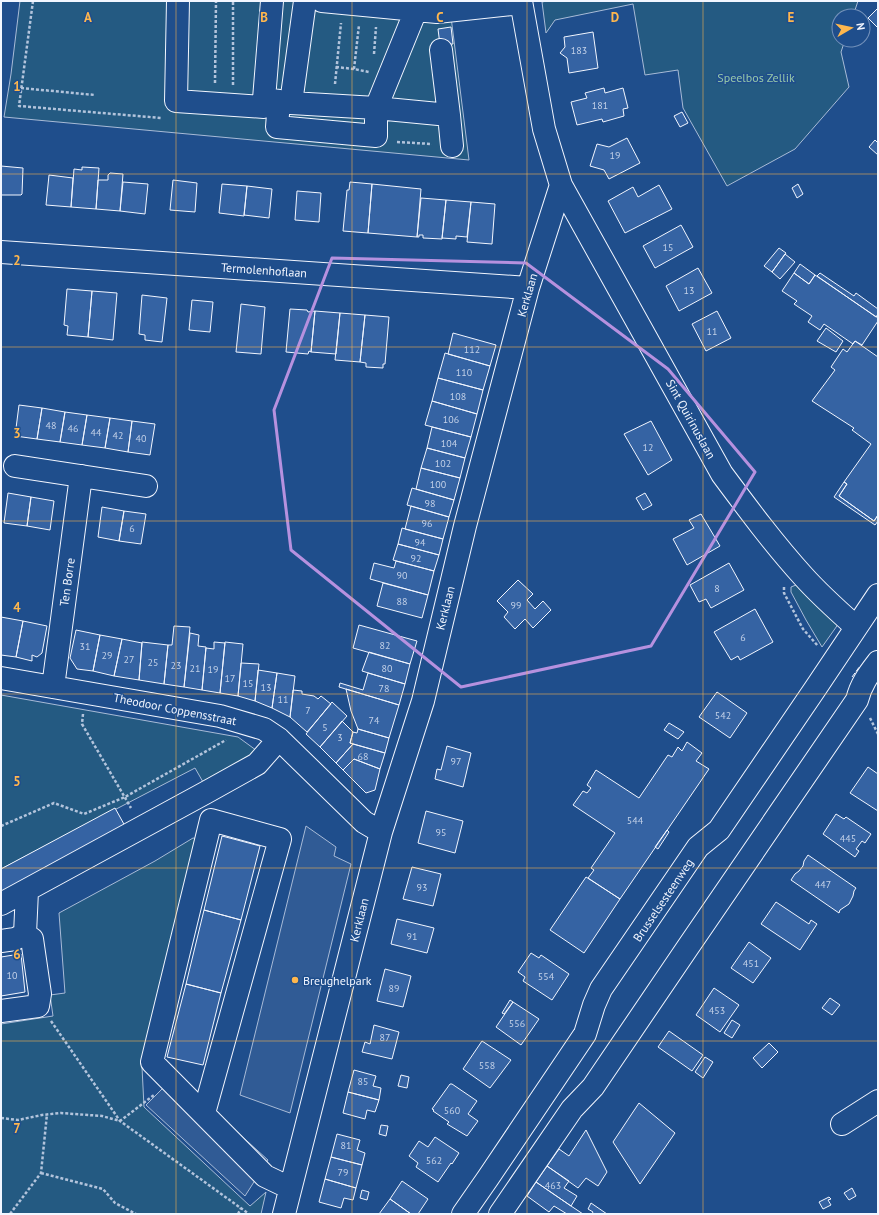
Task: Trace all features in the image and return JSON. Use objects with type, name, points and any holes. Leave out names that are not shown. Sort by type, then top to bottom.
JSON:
[{"type":"street","points":[[178,1],[176,101],[264,107],[278,101],[449,115]]},
{"type":"street","points":[[272,1],[278,101],[277,127],[376,136],[376,108],[388,79],[430,7]]},
{"type":"street","points":[[278,101],[306,1]]},
{"type":"street","points":[[322,1],[361,5],[430,7],[521,2],[544,129],[561,185]]},
{"type":"street","points":[[441,50],[452,146]]},
{"type":"street","name":"Kerklaan","points":[[284,1214],[381,832],[423,701],[465,526],[528,288],[561,185]]},
{"type":"street","name":"Sint Quirinuslaan","points":[[561,185],[722,474],[755,518],[802,575],[856,628]]},
{"type":"street","name":"Termolenhoflaan","points":[[1,252],[528,288]]},
{"type":"street","points":[[15,466],[146,486]]},
{"type":"street","name":"Ten Borre","points":[[53,687],[81,476]]},
{"type":"street","name":"Brusselsesteenweg","points":[[462,1214],[585,1034],[594,1004],[601,989],[698,847],[719,830],[878,595]]},
{"type":"street","points":[[500,1214],[572,1109],[594,1087],[857,700],[863,681],[878,662]]},
{"type":"street","name":"Theodoor Coppensstraat","points":[[1,678],[220,716],[252,725],[279,739],[364,822],[381,832]]},
{"type":"street","points":[[1,904],[257,764],[279,739]]},
{"type":"street","points":[[204,1114],[280,839],[211,820],[152,1062],[265,1176],[290,1188]]},
{"type":"street","points":[[25,934],[27,891]]},
{"type":"street","points":[[1,941],[15,939],[25,934]]},
{"type":"street","points":[[1,1011],[38,1006],[40,994],[32,939],[25,934]]},
{"type":"street","points":[[842,1124],[878,1102]]},
{"type":"path","points":[[33,1],[19,106],[161,118],[162,101],[176,101]]},
{"type":"path","points":[[216,1],[224,104]]},
{"type":"path","points":[[224,104],[233,1]]},
{"type":"path","points":[[354,69],[361,5]]},
{"type":"path","points":[[333,105],[341,19]]},
{"type":"path","points":[[336,67],[372,73],[388,79]]},
{"type":"path","points":[[21,88],[95,95]]},
{"type":"path","points":[[376,136],[383,140],[452,146]]},
{"type":"path","points":[[783,585],[784,593],[803,629],[822,651],[835,660]]},
{"type":"path","points":[[86,692],[82,724],[142,828]]},
{"type":"path","points":[[1,826],[54,803],[84,814],[125,798],[252,725]]},
{"type":"path","points":[[38,1006],[52,1022],[120,1121]]},
{"type":"path","points":[[120,1121],[171,1081]]},
{"type":"path","points":[[10,1214],[41,1173],[47,1114]]},
{"type":"path","points":[[1,1118],[18,1120],[47,1114],[61,1114],[102,1116],[120,1121],[242,1208],[248,1214]]},
{"type":"path","points":[[41,1173],[103,1189],[115,1203],[136,1214]]},
{"type":"path","points":[[238,1214],[242,1208]]},
{"type":"highlighted area","points":[[332,258],[526,263],[668,369],[755,472],[651,646],[461,687],[291,550],[274,410]]},
{"type":"green space","points":[[20,1],[449,1],[469,160],[4,117]]},
{"type":"green space","name":"Speelbos Zellik","points":[[858,1],[856,8],[831,8],[831,48],[842,48],[841,52],[849,87],[795,149],[727,186],[683,108],[678,70],[645,75],[633,4],[555,20],[546,33],[542,2]]},
{"type":"green space","points":[[796,585],[800,586],[839,623],[822,647],[791,592],[791,587]]},
{"type":"green space","points":[[1,695],[238,737],[260,753],[203,782],[195,768],[1,869]]},
{"type":"green space","points":[[193,838],[199,839],[142,1067],[144,1107],[250,1206],[266,1192],[261,1214],[1,1214],[1,1024],[53,1016],[50,995],[65,993],[59,913],[155,861]]},
{"type":"shaded area","name":"Breughelpark","points":[[306,826],[336,847],[334,856],[351,864],[290,1113],[240,1095]]},
{"type":"shaded area","points":[[175,1076],[268,1160],[245,1196],[146,1105]]},
{"type":"building","points":[[878,8],[878,28],[871,21],[871,15]]},
{"type":"building","points":[[451,27],[453,44],[440,45],[438,29]]},
{"type":"building","points":[[593,32],[598,68],[569,73],[567,58],[560,53],[565,47],[564,37]]},
{"type":"building","points":[[604,88],[605,93],[623,88],[628,108],[623,109],[624,116],[603,122],[602,119],[577,125],[571,102],[587,98],[585,93]]},
{"type":"building","points":[[682,112],[688,123],[680,127],[674,116]]},
{"type":"building","points":[[627,138],[640,163],[609,179],[604,170],[590,166],[597,144],[609,147]]},
{"type":"building","points":[[875,140],[878,143],[878,155],[869,147]]},
{"type":"building","points":[[1,166],[23,168],[21,195],[1,195]]},
{"type":"building","points":[[82,167],[99,168],[96,209],[71,207],[74,169],[82,170]]},
{"type":"building","points":[[110,173],[123,174],[120,211],[96,209],[98,180],[108,180],[108,175]]},
{"type":"building","points":[[49,175],[73,178],[71,207],[46,205]]},
{"type":"building","points":[[173,180],[197,183],[195,212],[170,210]]},
{"type":"building","points":[[123,182],[148,184],[145,214],[120,211]]},
{"type":"building","points":[[350,182],[372,184],[368,233],[343,231],[347,190],[349,190]]},
{"type":"building","points":[[222,184],[247,186],[244,216],[219,213]]},
{"type":"building","points":[[372,184],[421,189],[417,237],[368,233]]},
{"type":"building","points":[[798,184],[803,194],[797,198],[792,188]]},
{"type":"building","points":[[659,185],[672,209],[625,233],[608,201],[633,187],[638,197]]},
{"type":"building","points":[[247,186],[272,189],[269,218],[244,215]]},
{"type":"building","points":[[297,191],[321,193],[319,222],[295,220]]},
{"type":"building","points":[[421,198],[446,200],[442,239],[423,238],[423,235],[419,235],[419,237],[417,237]]},
{"type":"building","points":[[446,200],[471,202],[467,237],[456,236],[456,239],[442,238]]},
{"type":"building","points":[[471,202],[495,204],[492,244],[467,242]]},
{"type":"building","points":[[681,225],[693,247],[655,268],[643,246]]},
{"type":"building","points":[[779,248],[786,253],[772,272],[764,266]]},
{"type":"building","points":[[785,254],[795,262],[780,279],[772,272]]},
{"type":"building","points":[[800,264],[815,275],[809,284],[794,273]]},
{"type":"building","points":[[698,268],[712,293],[679,311],[666,286]]},
{"type":"building","points":[[794,273],[809,284],[815,275],[878,318],[878,321],[862,345],[855,341],[853,344],[824,324],[820,330],[808,322],[812,316],[794,304],[797,301],[782,291]]},
{"type":"building","points":[[820,273],[854,296],[856,293],[878,309],[878,314],[876,317],[817,276]]},
{"type":"building","points":[[67,289],[92,291],[88,337],[67,335],[68,326],[64,325]]},
{"type":"building","points":[[92,291],[117,293],[113,340],[88,337]]},
{"type":"building","points":[[142,295],[167,298],[162,342],[145,340],[145,335],[139,334]]},
{"type":"building","points":[[192,300],[213,302],[210,332],[189,330]]},
{"type":"building","points":[[241,304],[265,307],[261,354],[236,352]]},
{"type":"building","points":[[290,309],[307,310],[308,312],[315,311],[311,352],[309,351],[308,354],[286,352]]},
{"type":"building","points":[[315,311],[340,313],[336,354],[311,352]]},
{"type":"building","points":[[717,311],[731,338],[706,351],[692,324]]},
{"type":"building","points":[[340,313],[365,315],[360,362],[335,360]]},
{"type":"building","points":[[365,315],[389,317],[385,364],[383,364],[383,368],[366,367],[366,363],[360,362]]},
{"type":"building","points":[[826,328],[843,341],[836,352],[817,341]]},
{"type":"building","points":[[453,333],[496,345],[490,366],[448,354]]},
{"type":"building","points":[[855,341],[878,357],[878,515],[874,521],[839,496],[847,484],[844,482],[871,444],[852,430],[854,428],[812,401],[835,370],[831,367],[843,349],[847,352]]},
{"type":"building","points":[[445,353],[490,366],[483,390],[438,378]]},
{"type":"building","points":[[438,378],[483,390],[477,414],[432,401]]},
{"type":"building","points":[[432,401],[477,414],[471,437],[425,425]]},
{"type":"building","points":[[19,405],[42,408],[37,439],[15,436]]},
{"type":"building","points":[[42,408],[65,412],[60,442],[37,439]]},
{"type":"building","points":[[65,412],[87,415],[82,445],[60,442]]},
{"type":"building","points":[[87,415],[110,418],[105,448],[82,445]]},
{"type":"building","points":[[110,418],[132,421],[128,452],[105,448]]},
{"type":"building","points":[[132,421],[155,424],[150,455],[128,452]]},
{"type":"building","points":[[651,421],[672,460],[648,475],[624,434]]},
{"type":"building","points":[[432,427],[471,437],[465,458],[427,448]]},
{"type":"building","points":[[427,448],[465,458],[460,478],[421,468]]},
{"type":"building","points":[[421,468],[460,478],[454,500],[416,489]]},
{"type":"building","points":[[844,482],[847,484],[839,496],[874,521],[878,515],[878,521],[875,525],[834,497]]},
{"type":"building","points":[[412,488],[454,500],[449,517],[407,505]]},
{"type":"building","points":[[8,493],[31,497],[27,526],[4,523]]},
{"type":"building","points":[[645,493],[652,505],[643,510],[636,498]]},
{"type":"building","points":[[31,497],[54,501],[50,530],[27,526]]},
{"type":"building","points":[[411,506],[449,517],[443,539],[405,529]]},
{"type":"building","points":[[102,507],[124,511],[119,541],[98,537]]},
{"type":"building","points":[[124,511],[146,514],[141,544],[119,541]]},
{"type":"building","points":[[701,514],[720,546],[687,565],[673,539],[694,528],[689,520]]},
{"type":"building","points":[[402,528],[443,539],[439,555],[398,544]]},
{"type":"building","points":[[398,544],[439,555],[434,571],[393,560]]},
{"type":"building","points":[[396,561],[434,571],[428,595],[370,579],[374,563],[394,568]]},
{"type":"building","points":[[729,563],[744,590],[711,608],[706,599],[699,602],[690,585]]},
{"type":"building","points":[[518,580],[533,594],[527,600],[535,609],[543,601],[551,610],[533,628],[525,619],[515,629],[504,617],[508,612],[497,601]]},
{"type":"building","points":[[383,583],[428,595],[422,618],[377,606]]},
{"type":"building","points":[[755,609],[773,642],[740,660],[738,656],[731,660],[714,632]]},
{"type":"building","points":[[1,617],[23,621],[16,657],[1,655]]},
{"type":"building","points":[[23,621],[47,626],[42,653],[37,657],[32,655],[32,661],[16,657]]},
{"type":"building","points":[[359,625],[417,641],[410,664],[353,648]]},
{"type":"building","points":[[174,626],[190,627],[184,687],[164,684],[168,645],[172,645]]},
{"type":"building","points":[[76,630],[100,635],[93,671],[77,669],[70,658]]},
{"type":"building","points":[[190,633],[199,635],[198,646],[206,647],[202,690],[184,687]]},
{"type":"building","points":[[100,635],[122,639],[114,676],[93,671]]},
{"type":"building","points":[[122,639],[142,643],[139,680],[114,676]]},
{"type":"building","points":[[142,642],[168,645],[164,684],[139,680]]},
{"type":"building","points":[[214,642],[225,643],[220,693],[202,690],[206,648],[214,649]]},
{"type":"building","points":[[225,642],[243,644],[238,696],[220,693]]},
{"type":"building","points":[[369,652],[410,664],[405,684],[362,671]]},
{"type":"building","points":[[241,663],[259,664],[255,701],[238,696]]},
{"type":"building","points":[[258,670],[277,673],[272,708],[255,701]]},
{"type":"building","points":[[277,673],[295,676],[290,717],[272,708]]},
{"type":"building","points":[[368,673],[405,684],[399,705],[339,687],[340,683],[363,690]]},
{"type":"building","points":[[346,689],[399,705],[389,738],[358,729],[351,711]]},
{"type":"building","points":[[293,690],[302,691],[302,694],[314,696],[318,699],[321,696],[331,704],[307,732],[290,717]]},
{"type":"building","points":[[717,692],[747,713],[730,738],[699,717]]},
{"type":"building","points":[[332,702],[347,716],[320,747],[306,734]]},
{"type":"building","points":[[342,721],[353,732],[350,743],[353,744],[336,763],[320,747]]},
{"type":"building","points":[[669,723],[684,732],[678,739],[664,730]]},
{"type":"building","points":[[358,729],[389,738],[385,753],[350,743],[353,732],[357,733]]},
{"type":"building","points":[[687,742],[702,753],[696,761],[709,769],[620,899],[588,878],[594,870],[591,868],[615,833],[573,805],[583,791],[587,793],[591,788],[587,785],[596,770],[639,798],[668,755],[672,757],[678,747],[682,751]]},
{"type":"building","points":[[353,744],[385,753],[380,769],[354,759],[343,770],[336,763]]},
{"type":"building","points":[[447,746],[471,753],[463,787],[435,779],[437,769],[441,770]]},
{"type":"building","points":[[354,759],[380,769],[375,790],[366,793],[343,770]]},
{"type":"building","points":[[868,767],[878,774],[878,811],[850,793]]},
{"type":"building","points":[[115,808],[125,826],[1,892],[1,869]]},
{"type":"building","points":[[426,811],[463,821],[455,853],[418,843]]},
{"type":"building","points":[[836,814],[844,819],[846,817],[871,834],[865,843],[862,841],[856,849],[859,851],[855,857],[823,834]]},
{"type":"building","points":[[667,830],[669,832],[658,849],[655,847]]},
{"type":"building","points":[[222,836],[260,846],[241,920],[204,910]]},
{"type":"building","points":[[808,855],[856,888],[849,904],[840,910],[839,913],[791,880],[803,866]]},
{"type":"building","points":[[412,867],[441,874],[433,906],[403,899]]},
{"type":"building","points":[[586,877],[620,899],[584,953],[550,930]]},
{"type":"building","points":[[776,902],[809,924],[811,920],[817,924],[800,950],[761,924]]},
{"type":"building","points":[[204,910],[241,920],[221,993],[186,984]]},
{"type":"building","points":[[397,919],[434,928],[427,953],[391,944]]},
{"type":"building","points":[[749,942],[771,958],[753,983],[731,968]]},
{"type":"building","points":[[531,953],[539,958],[541,955],[569,974],[552,1000],[523,981],[525,977],[518,972]]},
{"type":"building","points":[[21,954],[25,992],[1,996],[1,957]]},
{"type":"building","points":[[385,969],[411,976],[403,1007],[377,1001]]},
{"type":"building","points":[[186,984],[221,993],[203,1065],[167,1057]]},
{"type":"building","points":[[714,988],[739,1005],[720,1032],[696,1015]]},
{"type":"building","points":[[830,998],[840,1005],[832,1015],[822,1008]]},
{"type":"building","points":[[510,1000],[513,1002],[504,1014],[502,1013]]},
{"type":"building","points":[[513,1002],[539,1019],[521,1045],[496,1027]]},
{"type":"building","points":[[732,1020],[740,1025],[732,1038],[724,1033]]},
{"type":"building","points":[[374,1025],[399,1032],[392,1059],[362,1052],[365,1042],[370,1044]]},
{"type":"building","points":[[669,1031],[703,1055],[692,1071],[658,1047]]},
{"type":"building","points":[[482,1041],[511,1060],[490,1088],[463,1069]]},
{"type":"building","points":[[769,1043],[778,1052],[762,1068],[753,1058]]},
{"type":"building","points":[[705,1057],[713,1062],[703,1078],[695,1072]]},
{"type":"building","points":[[354,1070],[376,1076],[373,1086],[381,1088],[379,1100],[348,1092]]},
{"type":"building","points":[[401,1075],[409,1077],[407,1088],[398,1086]]},
{"type":"building","points":[[450,1084],[477,1101],[468,1114],[478,1121],[467,1136],[447,1124],[449,1122],[432,1109]]},
{"type":"building","points":[[348,1092],[379,1100],[375,1112],[367,1110],[365,1119],[343,1113]]},
{"type":"building","points":[[639,1103],[675,1133],[640,1184],[613,1142]]},
{"type":"building","points":[[381,1125],[388,1126],[386,1136],[379,1134]]},
{"type":"building","points":[[586,1130],[607,1172],[598,1186],[586,1178],[578,1188],[547,1166],[559,1149],[569,1156]]},
{"type":"building","points":[[337,1134],[360,1140],[357,1150],[365,1153],[362,1165],[331,1157]]},
{"type":"building","points":[[435,1137],[459,1153],[438,1182],[416,1167],[418,1163],[409,1156],[419,1141],[428,1147]]},
{"type":"building","points":[[331,1157],[362,1165],[356,1188],[325,1179]]},
{"type":"building","points":[[547,1166],[569,1181],[564,1188],[577,1196],[571,1206],[536,1182]]},
{"type":"building","points":[[325,1179],[356,1188],[353,1200],[344,1198],[341,1208],[319,1202]]},
{"type":"building","points":[[402,1181],[428,1199],[418,1214],[411,1214],[390,1199]]},
{"type":"building","points":[[536,1182],[583,1214],[567,1214],[554,1206],[549,1212],[527,1196]]},
{"type":"building","points":[[852,1188],[856,1196],[849,1200],[844,1193]]},
{"type":"building","points":[[362,1190],[369,1192],[367,1200],[360,1198]]},
{"type":"building","points":[[829,1197],[831,1199],[828,1200],[831,1205],[823,1209],[819,1202]]},
{"type":"building","points":[[390,1199],[411,1214],[379,1214]]},
{"type":"building","points":[[591,1203],[607,1214],[592,1214],[593,1212],[588,1209]]},
{"type":"fence","points":[[852,677],[860,666]]},
{"type":"place","name":"Breughelpark","points":[[295,980]]}]
